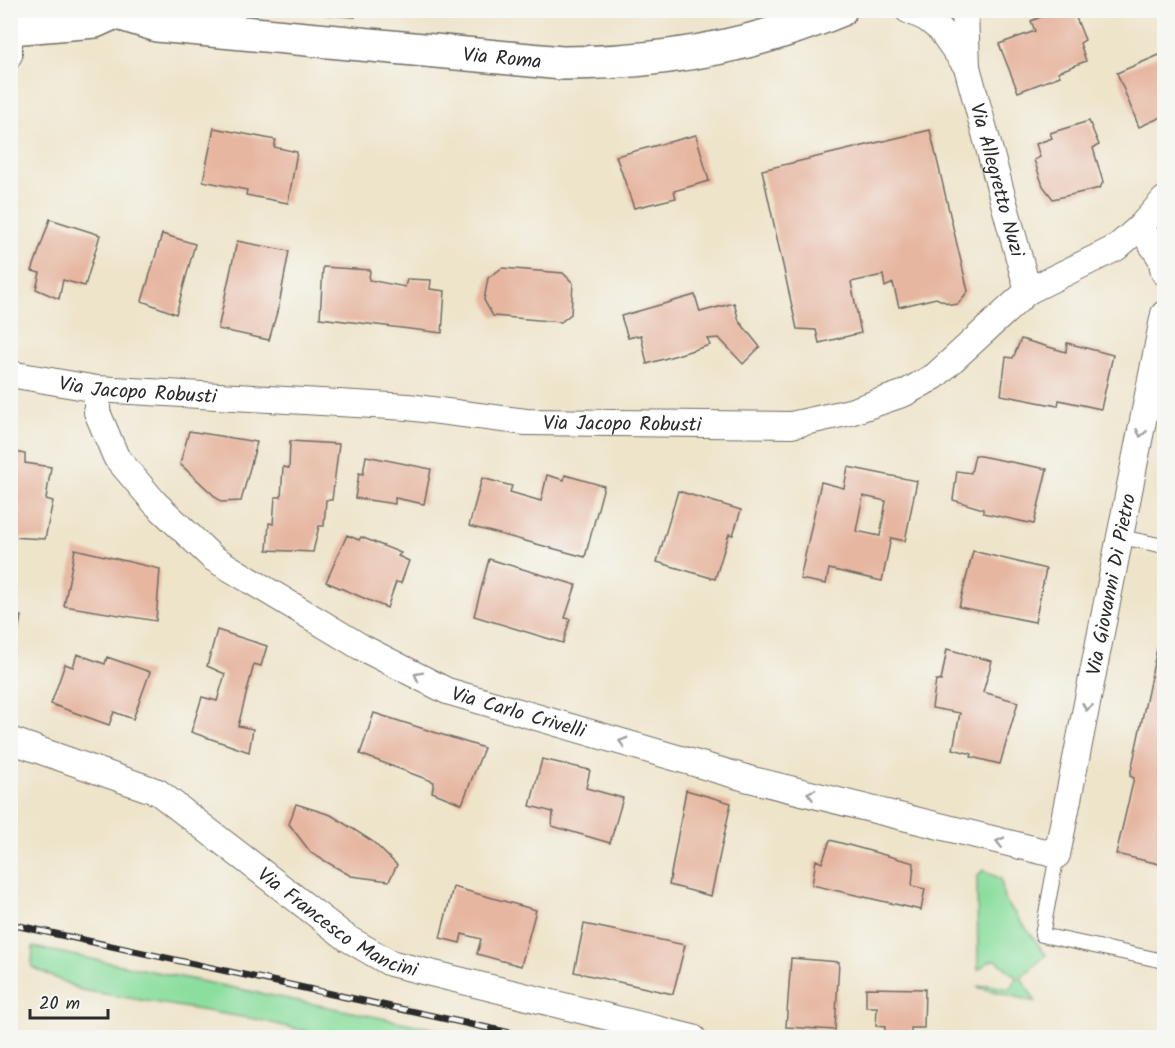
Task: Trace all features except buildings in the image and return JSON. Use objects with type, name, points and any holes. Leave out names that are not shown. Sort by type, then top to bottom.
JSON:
[{"type":"main road","name":"Via Roma","points":[[26,23],[104,15],[131,16],[562,63],[605,63],[721,48],[767,38],[840,10]]},
{"type":"street","name":"Via Allegretto Nuzi","points":[[908,10],[926,18],[940,29],[967,68]]},
{"type":"street","name":"Via Allegretto Nuzi","points":[[965,10],[967,68],[1028,291]]},
{"type":"street","name":"Via Jacopo Robusti","points":[[10,374],[97,389],[408,407],[526,422],[791,425],[850,412],[905,393],[935,376],[1028,291],[1116,248],[1140,227],[1164,200]]},
{"type":"street","points":[[1140,227],[1161,258],[1164,272]]},
{"type":"street","name":"Via Giovanni Di Pietro","points":[[1057,855],[1164,314]]},
{"type":"street","name":"Via Carlo Crivelli","points":[[97,389],[97,412],[116,457],[155,503],[213,558],[351,641],[447,691],[749,778],[1057,855]]},
{"type":"street","name":"Via Francesco Mancini","points":[[10,740],[158,792],[347,938],[390,963],[693,1038]]},
{"type":"lane","points":[[10,65],[26,23]]},
{"type":"lane","points":[[1121,537],[1164,546]]},
{"type":"lane","points":[[1057,855],[1042,935],[1164,961]]},
{"type":"green space","points":[[983,870],[1001,879],[1004,899],[1046,955],[1021,978],[1036,1002],[977,987],[987,985],[1010,989],[1017,978],[996,960],[990,961],[978,970],[977,877]]},
{"type":"green space","points":[[33,947],[475,1037],[330,1037],[260,1020],[81,990],[32,967]]},
{"type":"railway","points":[[10,924],[534,1038]]}]
